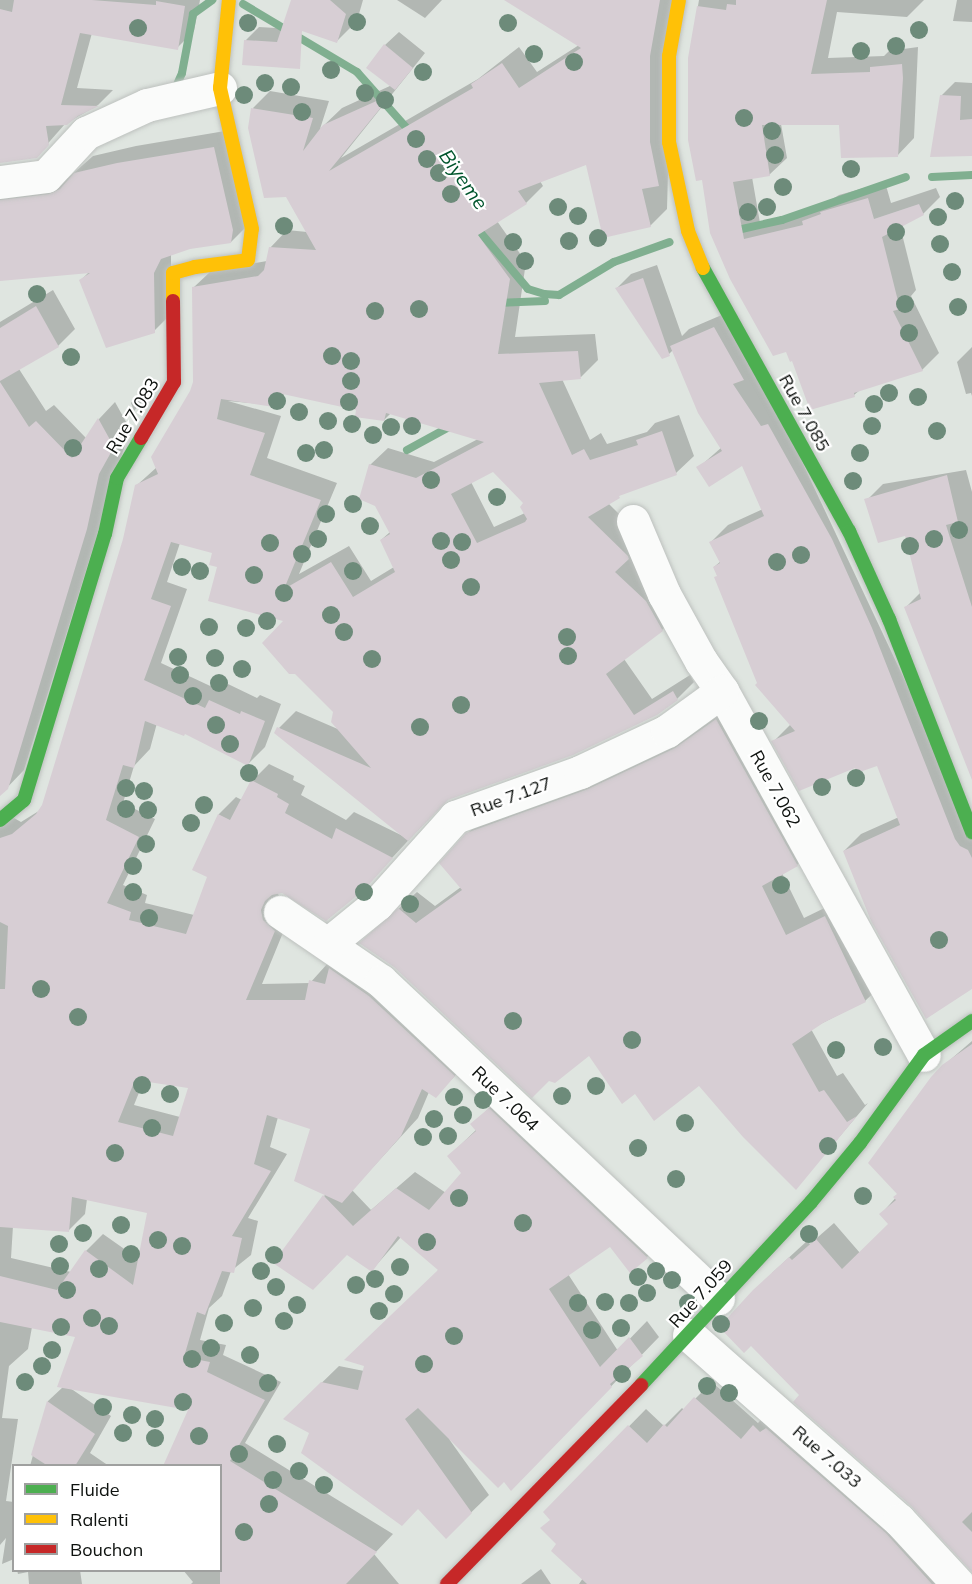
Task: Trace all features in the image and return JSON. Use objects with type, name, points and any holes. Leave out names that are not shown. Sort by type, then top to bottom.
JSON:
[{"type":"street","name":"Rue 7.083","points":[[0,820],[24,800],[105,534],[117,478],[174,382],[173,273],[195,267],[248,260],[252,229],[220,88],[229,0]]},
{"type":"street","name":"Rue 7.085","points":[[679,0],[669,56],[669,142],[688,231],[700,266],[849,531],[889,619],[972,832]]},
{"type":"street","points":[[0,182],[46,176],[86,133],[147,105],[220,88]]},
{"type":"street","name":"Rue 7.062","points":[[633,521],[664,594],[722,691],[924,1055]]},
{"type":"street","name":"Rue 7.127","points":[[329,943],[377,904],[455,817],[580,772],[667,731],[722,691]]},
{"type":"street","name":"Rue 7.064","points":[[280,912],[329,943],[381,981],[718,1299]]},
{"type":"street","name":"Rue 7.059","points":[[447,1584],[689,1335],[718,1299],[811,1202],[860,1143],[924,1055],[972,1021]]},
{"type":"street","name":"Rue 7.033","points":[[689,1335],[899,1520],[958,1584]]},
{"type":"building","points":[[14,0],[92,0],[156,5],[156,1],[185,6],[178,50],[80,33],[61,105],[99,106],[78,116],[67,125],[46,126],[49,145],[37,158],[0,163],[0,9],[12,12]]},
{"type":"building","points":[[291,0],[330,0],[346,14],[337,43],[302,31],[300,69],[242,65],[244,40],[277,42]]},
{"type":"building","points":[[504,0],[660,0],[650,56],[650,142],[659,186],[642,189],[651,227],[603,238],[586,165],[518,191],[527,204],[478,235],[510,279],[498,354],[578,351],[581,379],[539,383],[572,455],[584,449],[590,460],[638,445],[636,440],[662,431],[677,475],[619,496],[620,498],[588,517],[628,556],[629,559],[615,572],[646,601],[663,631],[606,674],[634,715],[673,691],[678,700],[657,715],[573,755],[448,800],[408,841],[274,733],[277,727],[371,768],[331,722],[333,712],[295,674],[289,674],[262,643],[283,621],[208,601],[217,567],[209,565],[212,553],[171,542],[151,599],[171,606],[144,680],[205,708],[209,700],[240,714],[241,711],[265,721],[248,766],[185,734],[184,736],[145,721],[134,768],[123,765],[106,820],[139,837],[107,903],[131,912],[129,920],[186,934],[207,877],[192,870],[218,814],[230,820],[251,780],[278,794],[277,797],[289,804],[285,813],[332,839],[336,828],[393,858],[364,890],[326,921],[282,893],[272,895],[265,901],[261,910],[263,920],[275,931],[246,1000],[305,1000],[309,980],[325,984],[329,968],[369,996],[455,1076],[436,1098],[422,1089],[401,1136],[342,1203],[294,1181],[310,1129],[267,1115],[254,1164],[271,1171],[232,1236],[242,1238],[234,1273],[222,1271],[205,1315],[197,1312],[184,1357],[210,1362],[207,1372],[265,1400],[230,1461],[377,1552],[346,1584],[220,1584],[222,1464],[164,1464],[188,1410],[57,1387],[75,1337],[0,1322],[0,1276],[57,1290],[85,1250],[133,1285],[147,1213],[72,1197],[69,1232],[0,1227],[0,989],[5,989],[8,926],[0,922],[0,838],[12,834],[36,814],[42,805],[123,539],[135,485],[158,474],[151,457],[190,391],[193,382],[192,287],[258,276],[264,270],[269,247],[316,250],[286,197],[264,198],[248,128],[251,108],[313,118],[303,151],[323,125],[392,94],[329,171],[473,88],[471,84],[502,63],[519,88],[581,48]],"holes":[[[278,393],[356,410],[355,417],[384,421],[386,413],[484,442],[416,478],[369,464],[359,499],[375,506],[390,534],[380,540],[395,572],[353,597],[331,562],[284,589],[321,500],[250,475],[265,433],[217,419],[221,399],[274,407]],[[493,472],[523,503],[520,507],[527,519],[525,522],[477,543],[451,494]],[[135,1080],[188,1088],[173,1136],[118,1122]]]},
{"type":"building","points":[[736,0],[827,0],[811,74],[870,72],[870,67],[902,64],[898,157],[841,158],[839,125],[762,125],[770,176],[733,182],[744,239],[803,225],[802,221],[821,214],[820,212],[868,198],[874,219],[919,204],[924,215],[882,237],[900,309],[893,311],[923,371],[854,393],[855,397],[810,410],[792,361],[790,362],[786,352],[773,356],[730,279],[710,233],[702,180],[696,181],[688,140],[688,58],[697,6],[726,10],[727,4],[736,5]]},
{"type":"building","points":[[384,44],[413,68],[395,90],[366,68]]},
{"type":"building","points":[[940,95],[961,96],[960,120],[972,119],[972,156],[930,157]]},
{"type":"building","points":[[214,147],[233,230],[231,243],[190,249],[161,259],[154,273],[155,333],[106,348],[79,280],[90,273],[0,281],[0,200],[49,194],[60,189],[74,173],[117,163]]},
{"type":"building","points":[[643,278],[670,356],[662,359],[615,288]]},
{"type":"building","points":[[36,306],[59,347],[0,381],[0,328]]},
{"type":"building","points":[[714,327],[744,380],[733,384],[761,426],[768,424],[832,539],[872,628],[955,839],[960,846],[968,850],[972,858],[972,989],[926,1019],[871,921],[843,851],[900,825],[877,766],[857,773],[855,768],[799,791],[771,741],[795,731],[755,685],[757,683],[714,577],[717,576],[713,567],[720,563],[709,542],[764,516],[742,466],[709,487],[696,467],[722,451],[698,413],[670,346]]},
{"type":"building","points":[[0,382],[29,427],[36,421],[72,458],[98,418],[114,447],[99,474],[87,529],[8,789],[0,796]]},
{"type":"building","points":[[947,475],[958,522],[946,525],[972,607],[972,780],[904,607],[921,599],[905,536],[878,543],[864,499]]},
{"type":"building","points":[[716,719],[798,866],[762,886],[786,935],[825,916],[866,1002],[823,1023],[792,1044],[819,1092],[824,1090],[847,1122],[857,1116],[796,1190],[743,1137],[699,1086],[654,1121],[635,1094],[622,1104],[589,1056],[555,1083],[549,1081],[532,1098],[394,967],[359,943],[398,908],[416,923],[462,890],[439,863],[466,833],[588,789],[675,748]]},
{"type":"building","points":[[972,1044],[972,1512],[962,1522],[972,1532],[972,1572],[911,1506],[793,1402],[799,1395],[751,1346],[744,1353],[719,1327],[753,1290],[789,1257],[792,1260],[816,1239],[842,1269],[888,1224],[879,1214],[896,1200],[893,1197],[897,1194],[868,1163],[931,1077],[942,1065]]},
{"type":"building","points":[[489,1108],[648,1258],[630,1273],[610,1247],[549,1289],[600,1367],[629,1337],[643,1356],[610,1384],[612,1387],[511,1491],[504,1482],[498,1488],[418,1408],[405,1419],[472,1513],[446,1539],[418,1509],[402,1526],[301,1453],[309,1433],[283,1419],[321,1382],[358,1390],[364,1366],[344,1360],[438,1270],[398,1236],[372,1272],[347,1255],[313,1290],[273,1263],[323,1195],[353,1226],[396,1188],[429,1210],[461,1173],[447,1156],[476,1131],[470,1124]]},
{"type":"building","points":[[694,1397],[741,1439],[753,1425],[760,1432],[766,1428],[886,1533],[932,1584],[587,1584],[551,1551],[556,1544],[540,1528],[550,1520],[543,1512],[628,1425],[647,1443],[664,1424],[667,1427]]},
{"type":"building","points":[[47,1401],[95,1434],[76,1464],[45,1464],[31,1455]]},
{"type":"waterway","name":"Biyeme","points":[[175,89],[182,73],[193,14],[212,0]]},
{"type":"waterway","name":"Biyeme","points":[[243,4],[357,72],[412,134]]},
{"type":"waterway","name":"Biyeme","points":[[932,177],[972,175]]},
{"type":"waterway","name":"Biyeme","points":[[733,231],[782,220],[906,177]]},
{"type":"waterway","name":"Biyeme","points":[[475,226],[528,289],[544,294],[559,295],[614,262],[670,242]]},
{"type":"waterway","points":[[495,303],[545,301]]},
{"type":"waterway","points":[[407,450],[449,427],[451,422]]},
{"type":"traffic: fast","points":[[703,268],[849,531],[889,619],[972,832]]},
{"type":"traffic: fast","points":[[0,820],[24,800],[105,534],[117,478],[141,438]]},
{"type":"traffic: fast","points":[[641,1385],[811,1202],[860,1143],[924,1055],[972,1021]]},
{"type":"traffic: slow","points":[[173,301],[173,273],[195,267],[248,260],[252,229],[220,88],[229,0]]},
{"type":"traffic: slow","points":[[679,0],[669,56],[669,142],[688,231],[703,268]]},
{"type":"traffic: jam","points":[[141,438],[174,382],[173,301]]},
{"type":"traffic: jam","points":[[447,1584],[641,1385]]}]
